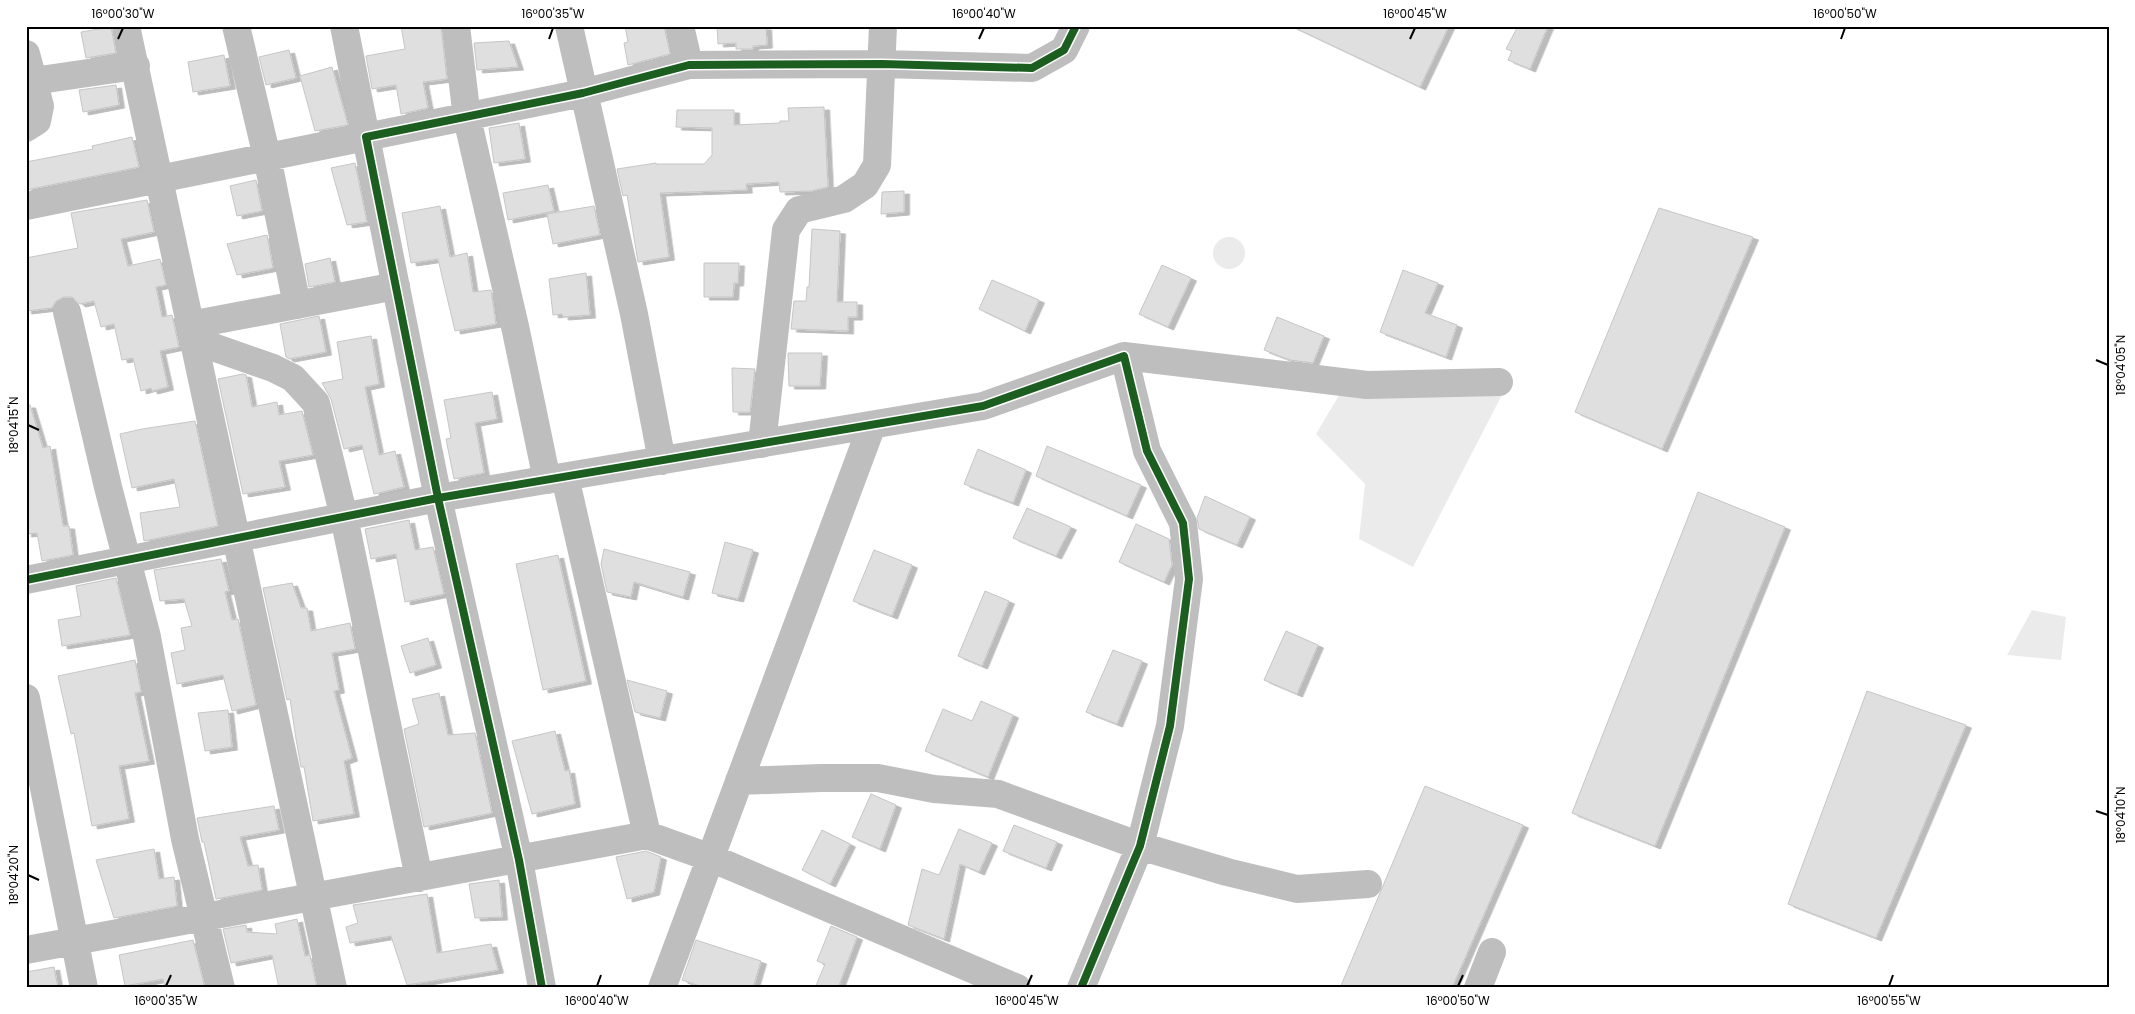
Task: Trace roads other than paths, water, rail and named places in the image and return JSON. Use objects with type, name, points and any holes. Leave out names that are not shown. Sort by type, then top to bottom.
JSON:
[{"type":"street","points":[[126,26],[334,988]]},
{"type":"street","points":[[236,26],[267,158],[297,305]]},
{"type":"street","points":[[344,26],[438,498],[520,860],[542,988]]},
{"type":"street","points":[[456,26],[468,118],[516,331],[556,478],[647,835]]},
{"type":"street","points":[[569,26],[634,314],[662,461]]},
{"type":"street","points":[[680,26],[689,65]]},
{"type":"street","points":[[762,444],[786,230],[799,210],[844,198],[865,185],[877,165],[883,26]]},
{"type":"street","points":[[26,206],[468,118],[583,93],[689,65],[882,64],[1032,68],[1064,50],[1076,26]]},
{"type":"street","points":[[26,54],[40,106],[37,122],[26,128]]},
{"type":"street","points":[[33,80],[136,66]]},
{"type":"street","points":[[192,332],[297,305],[396,286]]},
{"type":"street","points":[[67,312],[126,560],[147,638],[185,839],[221,988]]},
{"type":"street","points":[[192,332],[292,378],[316,403],[344,517],[419,878]]},
{"type":"street","points":[[26,580],[438,498],[982,406],[1124,356],[1367,385],[1499,382]]},
{"type":"street","points":[[1081,988],[1140,846],[1170,726],[1189,579],[1183,523],[1147,451],[1124,356]]},
{"type":"street","points":[[662,988],[872,425]]},
{"type":"street","points":[[26,698],[84,988]]},
{"type":"street","points":[[740,781],[878,778],[934,789],[998,794],[1140,846],[1227,872],[1297,889],[1368,884]]},
{"type":"street","points":[[26,950],[647,835],[711,858],[1017,988]]},
{"type":"street","points":[[1478,988],[1492,952]]}]
